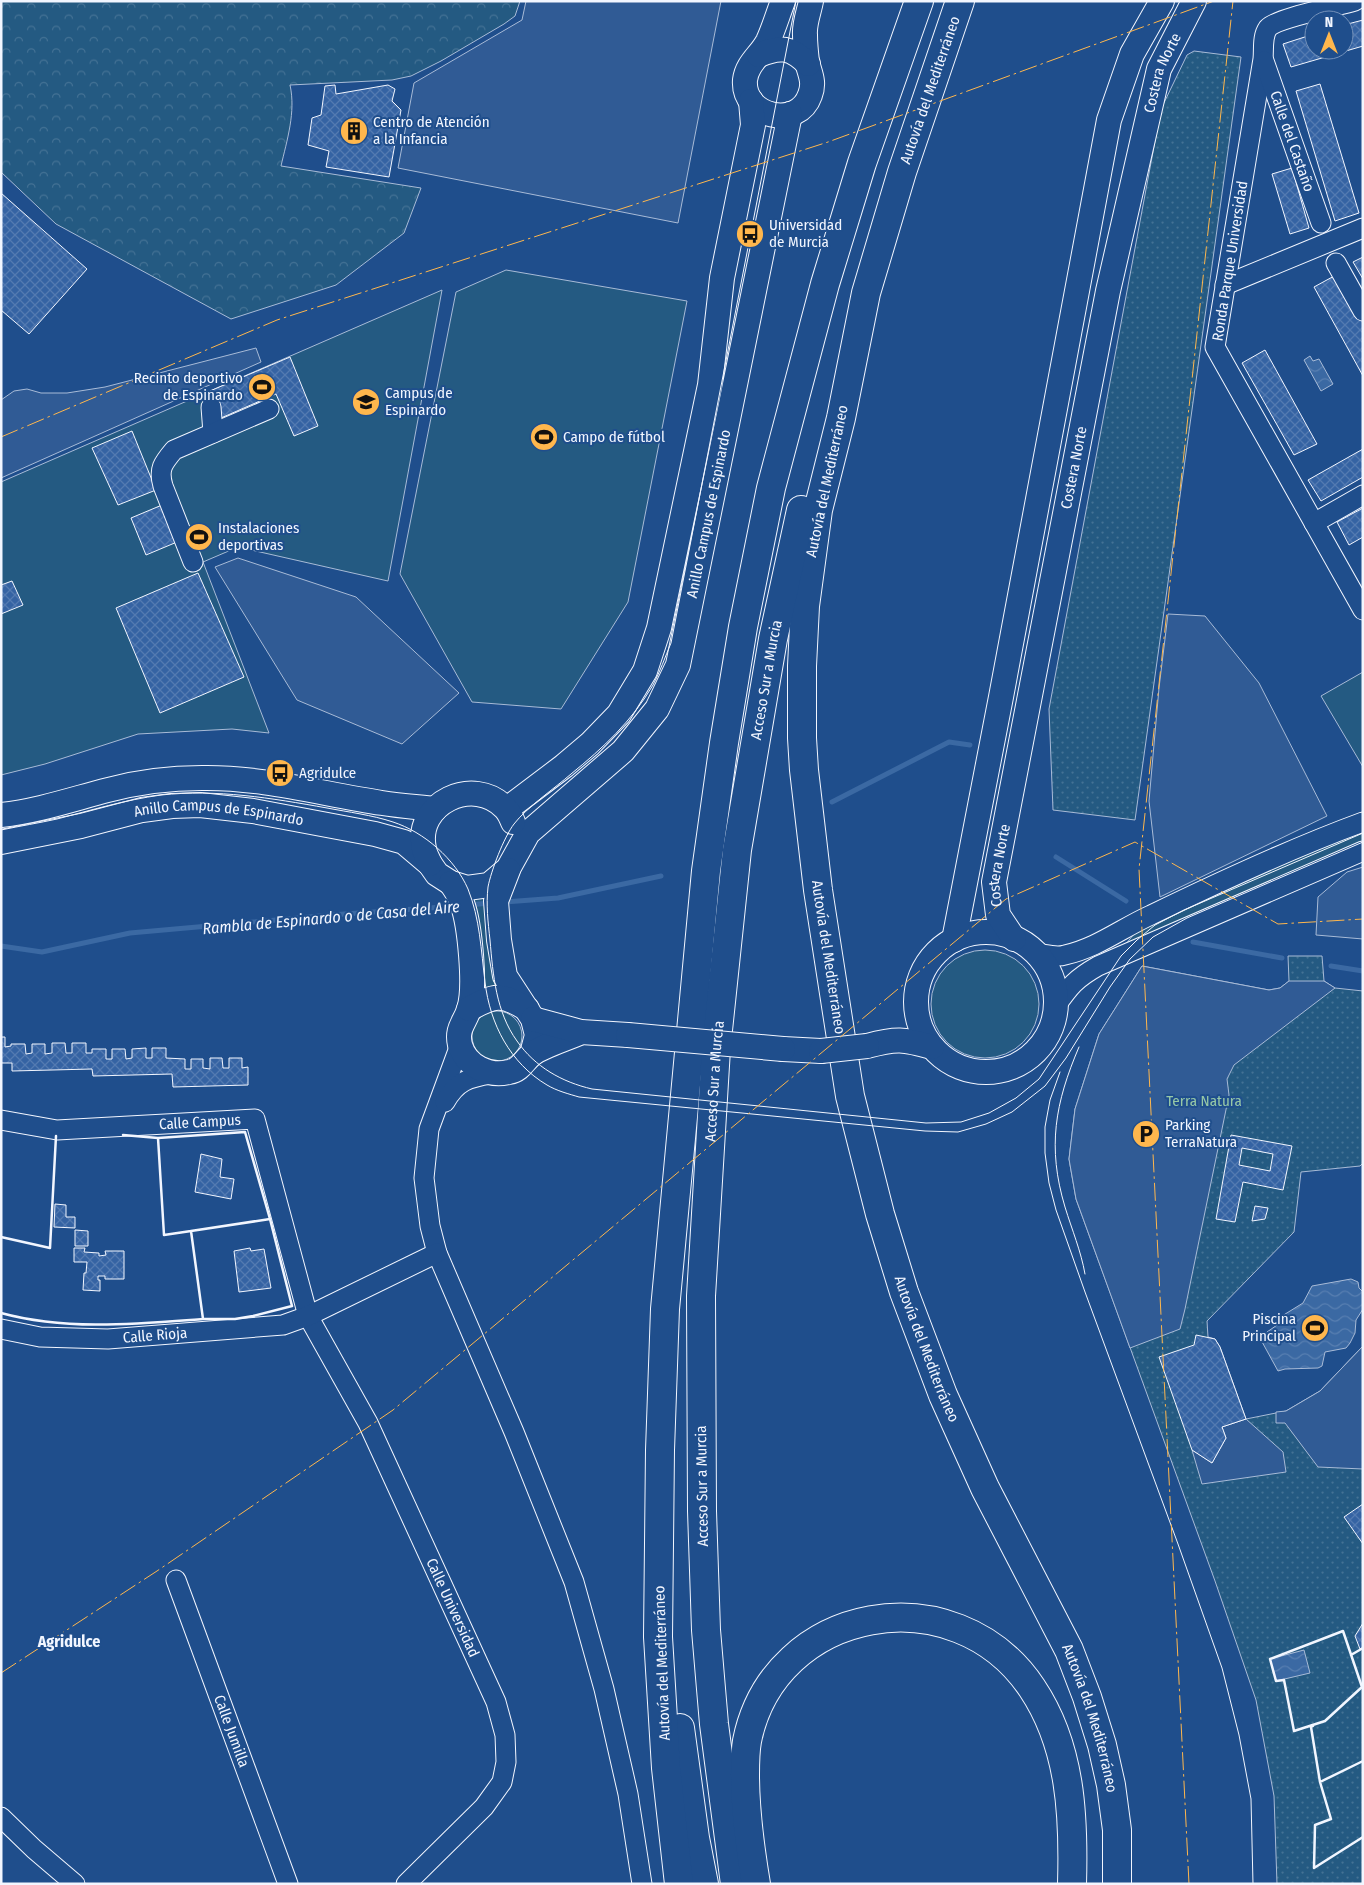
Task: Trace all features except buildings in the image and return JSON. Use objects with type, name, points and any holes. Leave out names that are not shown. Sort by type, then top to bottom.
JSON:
[{"type":"highway","name":"Autovía del Mediterráneo","points":[[679,1884],[666,1768],[658,1637],[660,1450],[665,1310],[693,995],[707,862],[742,627],[771,488],[825,284],[862,163],[919,1]]},
{"type":"highway","name":"Autovía del Mediterráneo","points":[[960,1],[902,172],[866,293],[841,418],[818,510],[806,597],[802,666],[804,770],[832,986],[850,1096],[880,1214],[904,1292],[943,1395],[985,1488],[1069,1650],[1087,1697],[1102,1745],[1110,1785],[1117,1830],[1118,1884]]},
{"type":"highway","name":"Acceso Sur a Murcia","points":[[735,1884],[714,1724],[706,1630],[702,1510],[700,1296],[720,1005],[737,850],[775,630],[805,493],[866,293]]},
{"type":"highway","points":[[660,1512],[666,1610],[674,1682],[695,1838],[704,1884]]},
{"type":"highway","points":[[756,1884],[748,1832],[745,1766],[746,1742],[763,1698],[774,1679],[789,1662],[820,1638],[861,1622],[902,1617],[924,1619],[964,1630],[1003,1655],[1020,1672],[1032,1688],[1044,1708],[1055,1733],[1069,1783],[1073,1846],[1072,1884]]},
{"type":"main road","name":"Anillo Campus de Espinardo","points":[[506,809],[590,744],[619,714],[645,671],[659,628],[710,385],[722,278],[753,124],[751,101],[746,91],[745,80],[748,69],[768,41],[783,1]]},
{"type":"main road","points":[[751,101],[765,113],[774,116],[790,114],[803,107],[810,97],[813,86],[812,74],[808,64],[804,33],[811,1]]},
{"type":"main road","name":"Costera Norte","points":[[954,940],[1109,120],[1132,54],[1162,1]]},
{"type":"main road","name":"Costera Norte","points":[[1014,938],[994,933],[974,933],[954,940],[939,950],[927,964],[919,980],[916,998],[917,1016],[922,1033],[932,1047],[950,1062],[962,1068],[976,1071],[1004,1070],[1017,1065],[1040,1047],[1048,1035],[1053,1021],[1055,1007],[1054,987],[1047,969],[1035,953],[1014,938],[998,915],[994,882],[1112,272],[1159,69],[1194,1]]},
{"type":"main road","points":[[759,55],[773,49],[787,49],[799,55],[808,64]]},
{"type":"main road","name":"Anillo Campus de Espinardo","points":[[1,842],[81,826],[142,810],[200,805],[254,811],[375,834],[404,842],[430,864],[438,874],[451,883],[467,888],[489,885],[512,861],[528,833],[623,751],[657,709],[678,664],[790,114]]},
{"type":"main road","name":"Anillo Campus de Espinardo","points":[[1,815],[54,805],[136,784],[201,778],[276,784],[382,803],[435,809]]},
{"type":"main road","points":[[430,864],[424,848],[426,823],[435,809],[448,799],[463,793],[478,793],[494,799],[506,809],[514,824],[518,838],[512,861],[496,901],[499,940],[505,976],[530,1014],[537,1035],[532,1054],[522,1066],[510,1072],[491,1074],[473,1065],[466,1058],[460,1045],[460,1026],[469,1009],[472,977],[470,940],[462,902],[451,883]]},
{"type":"main road","points":[[469,1009],[489,998],[512,999],[530,1014],[582,1032],[783,1049],[821,1051],[867,1046],[890,1040],[906,1040],[932,1047]]},
{"type":"main road","points":[[890,1040],[903,1029],[916,998]]},
{"type":"main road","points":[[532,1054],[582,1032]]},
{"type":"street","name":"Ronda Parque Universidad","points":[[1355,1],[1281,21],[1269,27],[1264,35],[1264,59],[1215,347],[1363,610]]},
{"type":"street","name":"Calle del Castaño","points":[[1264,59],[1321,223]]},
{"type":"street","points":[[1225,285],[1363,228]]},
{"type":"street","points":[[1336,263],[1363,311]]},
{"type":"street","points":[[212,407],[214,433]]},
{"type":"street","points":[[193,562],[160,474],[164,462],[174,450],[269,409]]},
{"type":"street","points":[[1314,522],[1363,495]]},
{"type":"street","points":[[1035,953],[1062,956],[1081,951],[1149,915],[1363,822]]},
{"type":"street","points":[[1055,1007],[1070,986],[1080,976],[1098,966],[1363,851]]},
{"type":"street","points":[[460,1045],[429,1129],[424,1178],[430,1226],[437,1253],[514,1432],[574,1582],[604,1689],[628,1794],[642,1884]]},
{"type":"street","points":[[429,1129],[452,1088],[471,1077],[491,1074]]},
{"type":"street","name":"Calle Campus","points":[[1,1120],[57,1130],[255,1119],[308,1316]]},
{"type":"street","name":"Calle Rioja","points":[[1,1329],[40,1336],[108,1339],[283,1326],[308,1316],[437,1253]]},
{"type":"street","name":"Calle Universidad","points":[[308,1316],[368,1423],[388,1465],[496,1702],[505,1735],[506,1762],[502,1782],[484,1807],[406,1884]]},
{"type":"street","name":"Calle Jumilla","points":[[176,1580],[288,1884]]},
{"type":"street","points":[[1,1817],[34,1849],[75,1884]]},
{"type":"green space","points":[[1,1],[520,1],[515,16],[504,24],[441,61],[411,76],[392,80],[290,85],[292,95],[291,116],[281,166],[421,188],[404,233],[336,285],[231,319],[56,224],[1,172]]},
{"type":"green space","points":[[1194,51],[1241,57],[1135,820],[1053,810],[1049,709],[1161,109],[1187,55]]},
{"type":"green space","name":"Campo de fútbol","points":[[506,270],[687,301],[628,602],[561,709],[472,702],[400,574],[456,292]]},
{"type":"green space","name":"Instalaciones deportivas","points":[[442,290],[388,581],[238,547],[203,562],[269,733],[232,729],[138,734],[45,764],[1,775],[1,482]]},
{"type":"green space","points":[[1363,672],[1363,767],[1321,696]]},
{"type":"green space","points":[[1363,827],[1363,847],[1121,950],[1134,934],[1152,919]]},
{"type":"green space","points":[[493,890],[501,988],[480,990],[464,893]]},
{"type":"green space","points":[[985,950],[1006,954],[1023,966],[1035,983],[1039,1004],[1035,1025],[1023,1042],[1006,1054],[985,1058],[964,1054],[947,1042],[935,1025],[931,1004],[935,983],[947,966],[964,954]]},
{"type":"green space","name":"Terra Natura","points":[[1288,956],[1322,956],[1324,981],[1335,988],[1363,991],[1363,1163],[1360,1166],[1301,1172],[1294,1232],[1207,1321],[1208,1337],[1215,1339],[1220,1347],[1246,1419],[1286,1411],[1320,1391],[1363,1346],[1363,1884],[1277,1884],[1274,1796],[1256,1700],[1215,1581],[1076,1199],[1069,1159],[1075,1109],[1099,1034],[1142,966],[1269,990],[1280,988],[1289,981]]},
{"type":"green space","points":[[497,1011],[507,1013],[515,1018],[520,1026],[522,1036],[520,1046],[515,1054],[507,1059],[497,1061],[487,1059],[479,1054],[474,1046],[472,1036],[474,1026],[479,1018],[487,1013]]},
{"type":"shaded area","points":[[526,1],[721,1],[678,223],[398,168],[414,83],[522,20]]},
{"type":"shaded area","points":[[256,348],[261,362],[1,478],[1,400],[14,391],[27,389],[41,393],[67,393],[105,387]]},
{"type":"shaded area","points":[[238,558],[356,597],[459,693],[402,744],[297,700],[215,567]]},
{"type":"shaded area","points":[[1168,614],[1205,616],[1259,683],[1327,816],[1160,897],[1149,801]]},
{"type":"shaded area","points":[[1363,867],[1363,939],[1316,935],[1318,897],[1347,872]]},
{"type":"shaded area","name":"Parking TerraNatura","points":[[1142,966],[1269,990],[1280,988],[1289,981],[1324,981],[1335,988],[1234,1065],[1227,1079],[1229,1095],[1180,1329],[1130,1348],[1076,1199],[1069,1159],[1075,1109],[1099,1034]]},
{"type":"shaded area","points":[[1363,1346],[1363,1469],[1318,1467],[1285,1423],[1276,1423],[1276,1412],[1286,1411],[1320,1391]]},
{"type":"shaded area","points":[[1246,1419],[1283,1452],[1286,1472],[1202,1484],[1192,1450],[1212,1463],[1226,1438],[1222,1427]]},
{"type":"water","points":[[1310,356],[1313,361],[1319,359],[1333,384],[1321,391],[1304,360]]},
{"type":"water","name":"Piscina Principal","points":[[1351,1279],[1358,1282],[1359,1288],[1363,1292],[1363,1309],[1356,1320],[1355,1333],[1350,1343],[1346,1348],[1325,1352],[1322,1366],[1318,1368],[1278,1371],[1261,1340],[1267,1332],[1280,1323],[1282,1316],[1303,1303],[1312,1286]]},
{"type":"water","points":[[1304,1650],[1310,1673],[1276,1681],[1270,1659]]},
{"type":"waterway","name":"Rambla de Espinardo o de Casa del Aire","points":[[832,802],[949,742],[970,745]]},
{"type":"waterway","name":"Rambla de Espinardo o de Casa del Aire","points":[[1056,857],[1126,901]]},
{"type":"waterway","name":"Rambla de Espinardo o de Casa del Aire","points":[[503,902],[558,898],[661,876]]},
{"type":"waterway","name":"Rambla de Espinardo o de Casa del Aire","points":[[468,905],[490,903]]},
{"type":"waterway","name":"Rambla de Espinardo o de Casa del Aire","points":[[1,946],[42,952],[130,933],[457,906]]},
{"type":"waterway","name":"Rambla de Espinardo o de Casa del Aire","points":[[1193,942],[1282,958]]},
{"type":"waterway","name":"Rambla de Espinardo o de Casa del Aire","points":[[1331,966],[1363,971]]},
{"type":"tram line","points":[[796,1],[671,643],[653,685],[626,722],[594,754],[533,805],[514,824],[502,845],[488,887],[488,914],[494,980],[504,1018],[517,1041],[532,1058],[550,1072],[560,1078],[592,1089],[926,1123],[961,1122],[989,1113],[1016,1098],[1039,1079],[1121,956],[1155,925],[1184,910],[1363,833]]},
{"type":"tram line","points":[[1,830],[57,819],[134,800],[182,793],[265,798],[377,817],[393,822],[416,832],[437,848],[447,857],[462,878],[468,889],[475,912],[480,935],[488,998],[497,1027],[512,1054],[522,1066],[551,1087],[579,1097],[925,1131],[958,1132],[986,1124],[1012,1112],[1045,1086],[1066,1058],[1110,987],[1130,959],[1153,937],[1187,918],[1363,842]]},
{"type":"tram line","points":[[1079,1047],[1059,1106],[1055,1145],[1059,1185],[1085,1274]]},
{"type":"tram line","points":[[1060,1072],[1050,1100],[1045,1127],[1045,1153],[1049,1183],[1056,1210],[1085,1292],[1222,1668],[1239,1735],[1251,1799],[1253,1884]]},
{"type":"wall","points":[[158,1138],[245,1132],[270,1219]]},
{"type":"wall","points":[[1,1313],[51,1322],[102,1325],[203,1319],[191,1231],[164,1235],[158,1138],[123,1135]]},
{"type":"wall","points":[[1,1237],[50,1248],[56,1136]]},
{"type":"wall","points":[[191,1231],[270,1219],[292,1306],[235,1319],[203,1319]]},
{"type":"wall","points":[[1343,1631],[1362,1687],[1325,1721],[1294,1731],[1284,1680],[1276,1681],[1270,1659],[1343,1631]]},
{"type":"wall","points":[[1351,1655],[1363,1648]]},
{"type":"wall","points":[[1313,1726],[1311,1727],[1320,1782],[1363,1761]]},
{"type":"wall","points":[[1320,1782],[1331,1819],[1315,1825],[1314,1868],[1363,1837]]},
{"type":"power","points":[[1,437],[277,320],[828,142],[1214,1]]},
{"type":"power","points":[[1189,1884],[1139,869],[1233,1]]},
{"type":"power","points":[[1,1673],[157,1571],[393,1410],[1006,899],[1135,842],[1278,924],[1363,919]]},
{"type":"place","name":"Centro de Atención a la Infancia","points":[[354,131]]},
{"type":"place","name":"Universidad de Murcia","points":[[750,234]]},
{"type":"place","name":"Recinto deportivo de Espinardo","points":[[262,387]]},
{"type":"place","name":"Campus de Espinardo","points":[[366,402]]},
{"type":"place","name":"Campo de fútbol","points":[[544,437]]},
{"type":"place","name":"Instalaciones deportivas","points":[[199,537]]},
{"type":"place","name":"Agridulce","points":[[280,773]]},
{"type":"place","name":"Parking TerraNatura","points":[[1146,1134]]},
{"type":"place","name":"Piscina Principal","points":[[1315,1328]]},
{"type":"district","name":"Agridulce","points":[[69,1641]]}]
